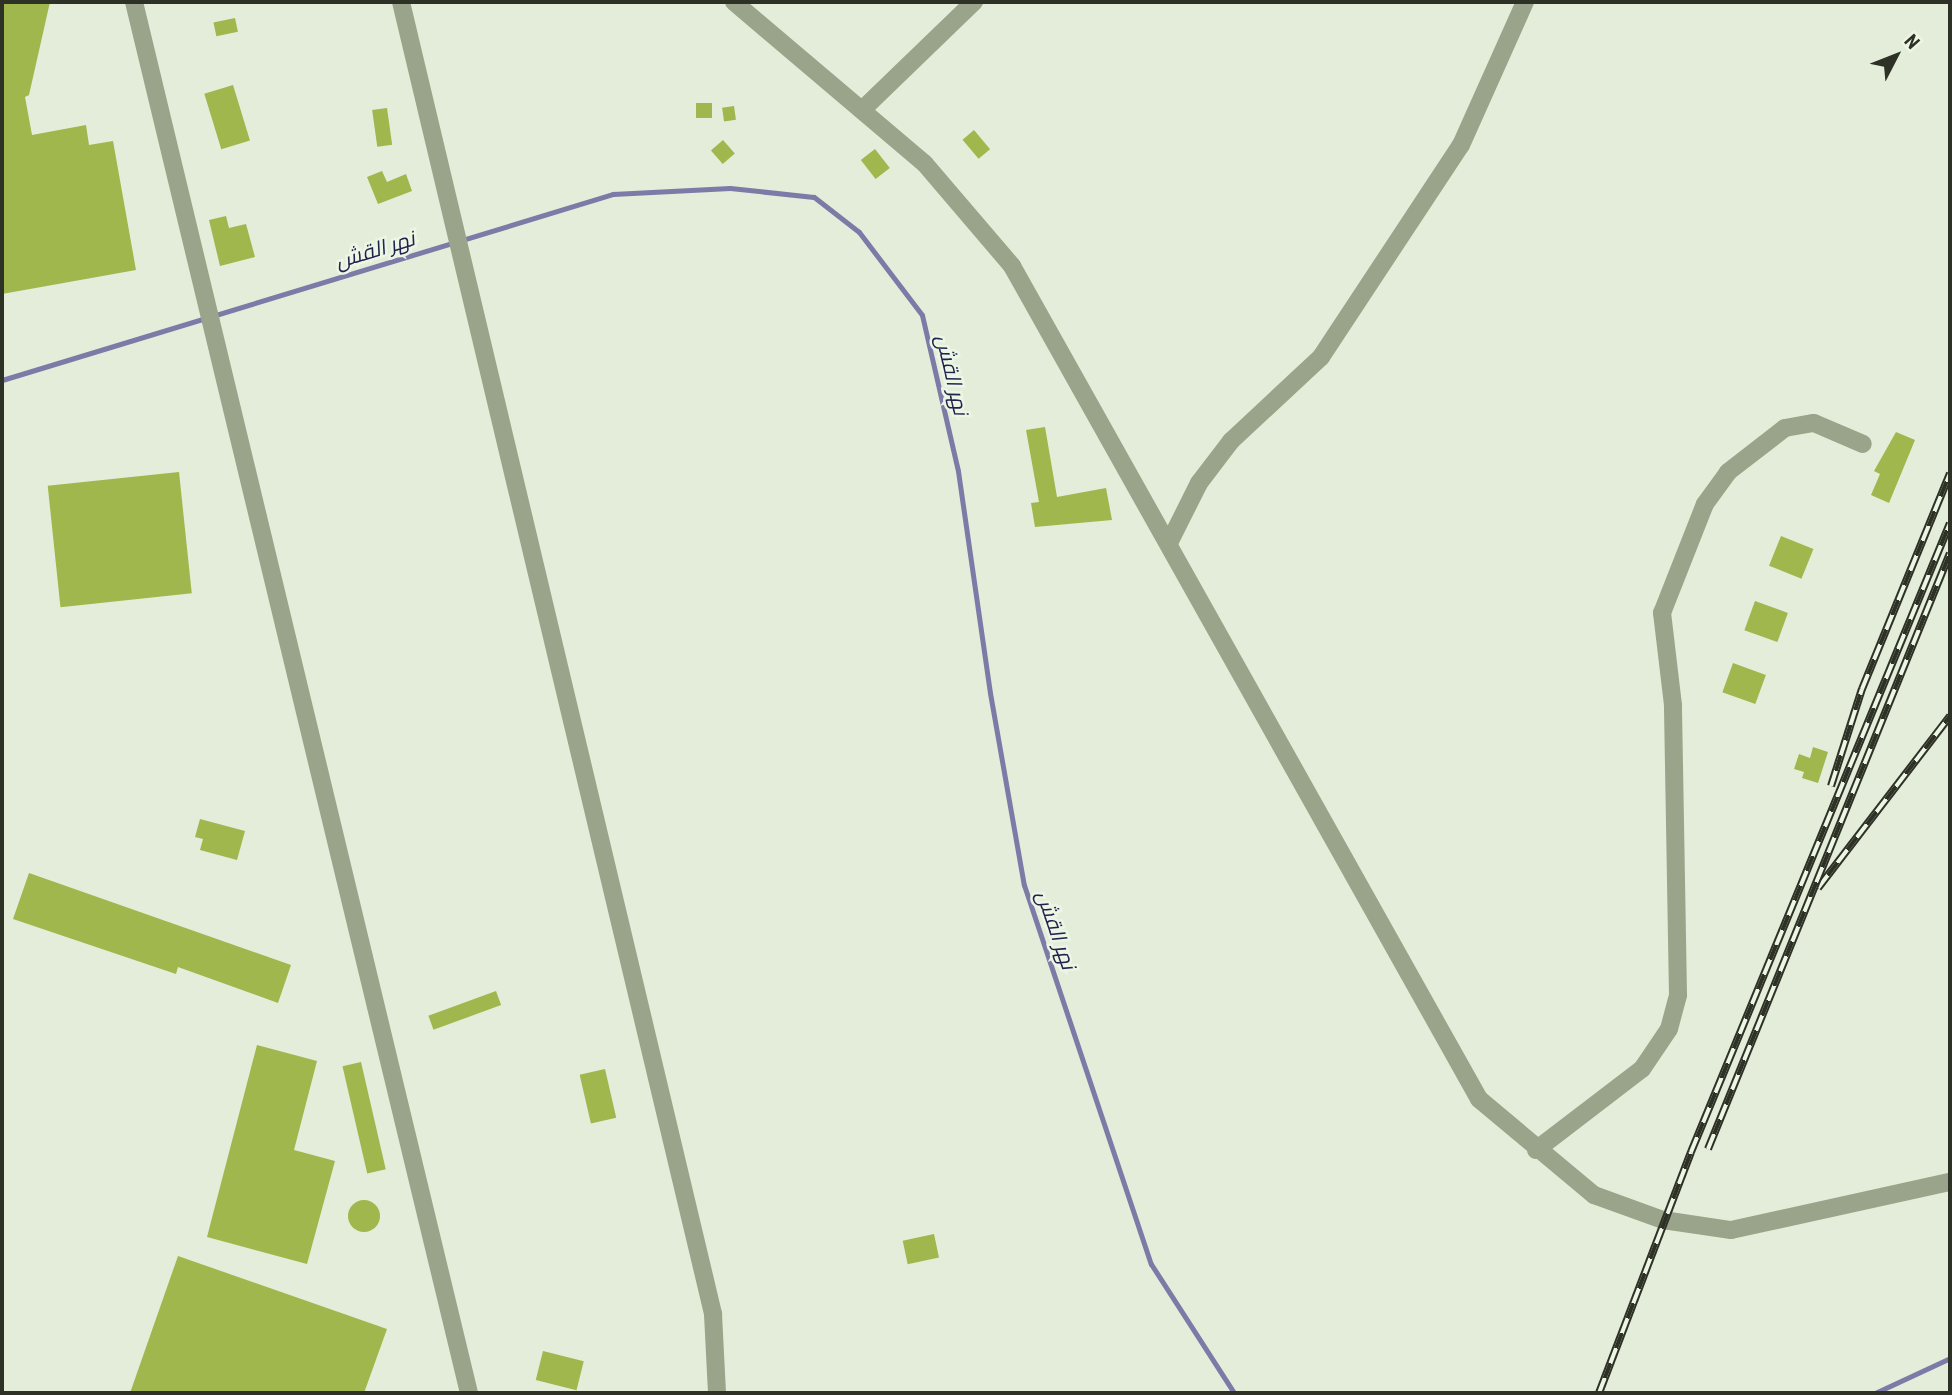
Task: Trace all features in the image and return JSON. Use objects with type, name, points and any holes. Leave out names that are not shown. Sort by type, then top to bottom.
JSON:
[{"type":"street","points":[[134,2],[201,278],[223,386],[469,1393]]},
{"type":"street","points":[[401,2],[473,314],[713,1314],[717,1393]]},
{"type":"street","points":[[734,2],[925,164],[1012,266],[1170,541],[1479,1100],[1536,1150],[1594,1195],[1663,1220],[1731,1230],[1950,1182]]},
{"type":"street","points":[[862,110],[974,2]]},
{"type":"street","points":[[1170,541],[1199,483],[1231,441],[1321,357],[1461,145],[1525,2]]},
{"type":"street","points":[[1536,1150],[1642,1069],[1669,1029],[1678,995],[1673,705],[1661,613],[1705,504],[1728,472],[1785,428],[1814,424],[1863,444]]},
{"type":"building","points":[[2,2],[50,2],[29,95],[25,97],[32,135],[86,125],[89,145],[113,141],[136,270],[2,294]]},
{"type":"building","points":[[235,18],[238,32],[216,36],[213,23]]},
{"type":"building","points":[[233,85],[250,140],[221,149],[204,94]]},
{"type":"building","points":[[696,103],[712,103],[712,118],[696,118]]},
{"type":"building","points":[[734,106],[736,120],[724,122],[722,108]]},
{"type":"building","points":[[387,108],[392,145],[377,147],[372,110]]},
{"type":"building","points":[[974,130],[990,149],[979,159],[963,140]]},
{"type":"building","points":[[723,140],[735,154],[723,164],[711,150]]},
{"type":"building","points":[[875,149],[890,168],[876,179],[861,160]]},
{"type":"building","points":[[382,171],[387,182],[406,174],[412,191],[378,204],[367,177]]},
{"type":"building","points":[[226,216],[229,228],[246,224],[255,257],[220,266],[209,220]]},
{"type":"building","points":[[1045,427],[1057,497],[1106,488],[1112,520],[1035,527],[1031,503],[1039,502],[1026,430]]},
{"type":"building","points":[[1896,432],[1915,440],[1889,503],[1871,495],[1880,474],[1874,471]]},
{"type":"building","points":[[179,472],[192,593],[60,607],[48,486]]},
{"type":"building","points":[[1781,536],[1813,549],[1801,579],[1769,566]]},
{"type":"building","points":[[1755,601],[1788,613],[1777,642],[1744,630]]},
{"type":"building","points":[[1733,663],[1766,675],[1755,704],[1722,692]]},
{"type":"building","points":[[1813,747],[1828,752],[1818,783],[1802,778],[1804,772],[1794,769],[1799,754],[1810,758]]},
{"type":"building","points":[[200,819],[245,831],[237,860],[200,850],[203,839],[195,837]]},
{"type":"building","points":[[29,873],[291,965],[278,1003],[178,967],[176,974],[13,919]]},
{"type":"building","points":[[496,991],[501,1005],[433,1030],[428,1016]]},
{"type":"building","points":[[257,1045],[317,1061],[294,1150],[335,1161],[307,1264],[207,1237]]},
{"type":"building","points":[[361,1062],[386,1169],[367,1173],[342,1066]]},
{"type":"building","points":[[605,1069],[616,1118],[591,1124],[580,1075]]},
{"type":"building","points":[[364,1200],[375,1205],[380,1216],[375,1227],[364,1232],[353,1227],[348,1216],[353,1205]]},
{"type":"building","points":[[934,1234],[939,1257],[908,1264],[903,1241]]},
{"type":"building","points":[[178,1256],[387,1329],[364,1393],[130,1393]]},
{"type":"building","points":[[543,1351],[584,1361],[576,1390],[536,1380]]},
{"type":"waterway","name":"نهر القش","points":[[2,380],[613,194],[730,188],[814,197],[859,232],[922,315],[958,471],[990,693],[1024,885],[1151,1264],[1234,1393]]},
{"type":"waterway","name":"نهر القش","points":[[1875,1393],[1950,1358]]},
{"type":"railway","points":[[1831,786],[1862,689],[1950,473]]},
{"type":"railway","points":[[1599,1393],[1691,1152],[1950,523]]},
{"type":"railway","points":[[1708,1149],[1950,553]]},
{"type":"railway","points":[[1818,888],[1950,716]]}]
